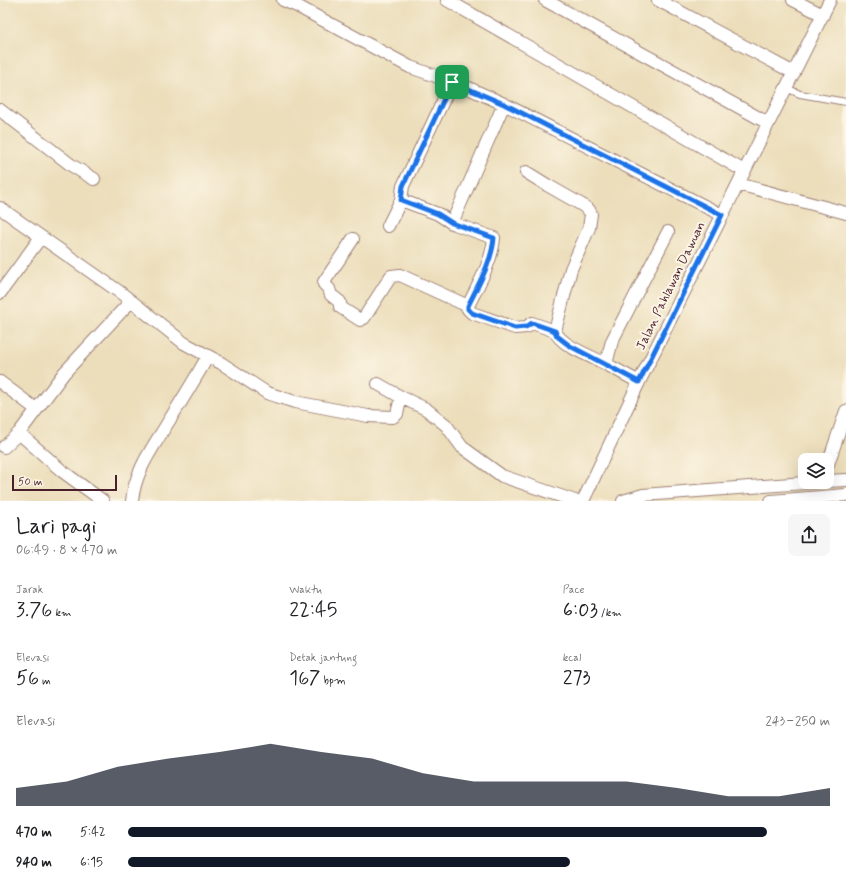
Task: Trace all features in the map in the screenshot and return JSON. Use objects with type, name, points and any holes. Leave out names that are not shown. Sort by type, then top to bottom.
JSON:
[{"type":"street","points":[[283,0],[297,6],[410,67],[452,82],[504,104],[722,215]]},
{"type":"street","points":[[447,0],[744,171]]},
{"type":"street","points":[[545,0],[768,123]]},
{"type":"street","points":[[658,0],[794,73]]},
{"type":"street","points":[[793,0],[823,14]]},
{"type":"street","name":"Jalan Pahlawan Dawuan","points":[[583,501],[639,382],[722,215],[744,186],[744,171],[768,123],[790,90],[794,73],[830,0]]},
{"type":"street","points":[[388,226],[401,200],[403,186],[452,82]]},
{"type":"street","points":[[452,223],[504,104]]},
{"type":"street","points":[[0,110],[71,165],[94,179]]},
{"type":"street","points":[[526,172],[582,204],[591,214],[590,228],[571,270],[555,331],[557,336],[570,346],[639,382]]},
{"type":"street","points":[[744,186],[846,213]]},
{"type":"street","points":[[401,200],[438,214],[452,223],[494,238],[489,259],[468,306]]},
{"type":"street","points":[[0,208],[131,301],[184,342],[226,366],[267,393],[295,402],[368,416],[393,417],[397,414],[401,397]]},
{"type":"street","points":[[606,364],[612,341],[668,232]]},
{"type":"street","points":[[0,293],[41,237]]},
{"type":"street","points":[[353,239],[324,284],[329,288],[331,296],[340,302],[340,307],[360,320],[364,318],[391,276],[400,275],[468,306],[468,309],[472,313],[515,328],[526,327],[532,323],[555,331]]},
{"type":"street","points":[[4,447],[18,433],[64,373],[131,301]]},
{"type":"street","points":[[132,501],[137,477],[208,356]]},
{"type":"street","points":[[0,382],[36,409]]},
{"type":"street","points":[[378,384],[426,409],[446,425],[462,447],[502,476],[575,501]]},
{"type":"street","points":[[832,453],[846,411]]},
{"type":"street","points":[[18,433],[62,471],[103,501]]},
{"type":"street","points":[[834,481],[846,480]]},
{"type":"street","points":[[623,501],[643,495],[798,483]]},
{"type":"street","points":[[802,489],[802,500]]},
{"type":"street","points":[[771,501],[802,500],[846,495]]},
{"type":"lane","points":[[790,90],[800,94],[846,102]]},
{"type":"route","points":[[452,82],[504,104],[722,215],[639,382],[570,346],[557,336],[555,331],[532,323],[526,327],[515,328],[469,311],[468,306],[484,274],[492,252],[494,238],[452,223],[438,214],[401,200],[403,186],[452,82]]}]
